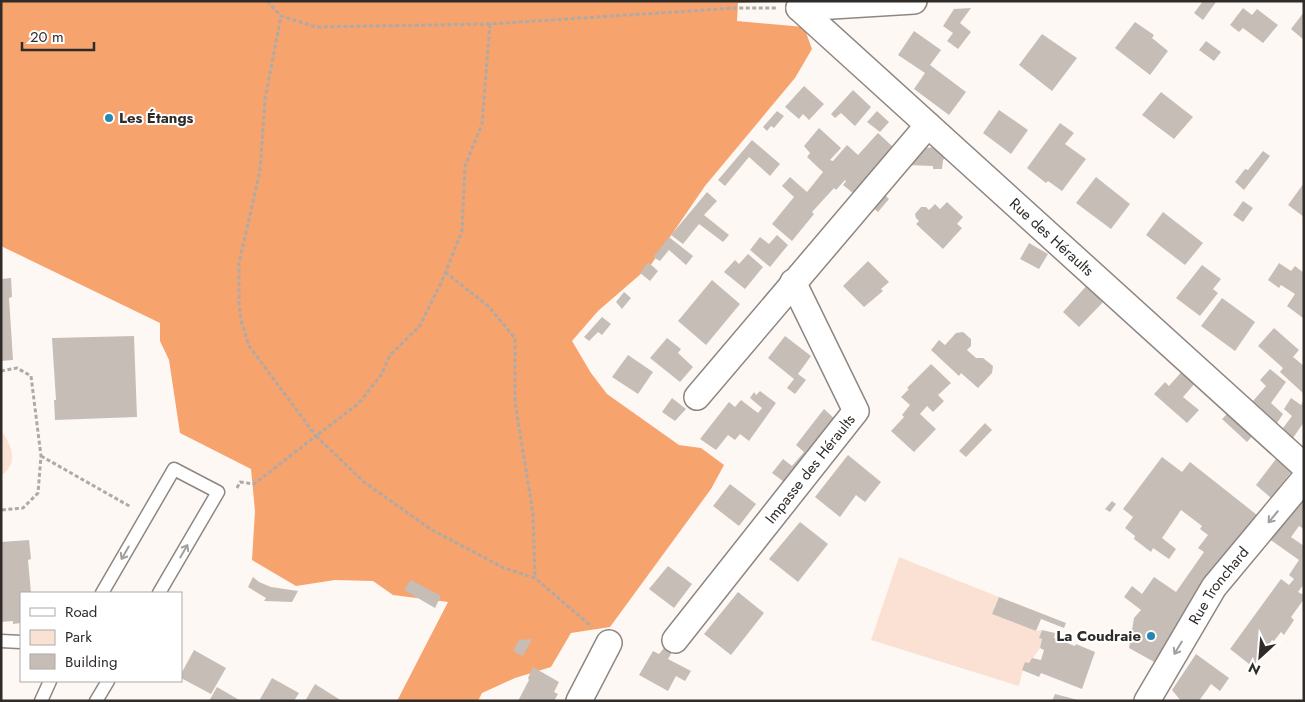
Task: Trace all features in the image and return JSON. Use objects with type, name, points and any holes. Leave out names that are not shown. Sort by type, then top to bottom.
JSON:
[{"type":"street","points":[[799,8],[914,1]]},
{"type":"street","name":"Rue des Héraults","points":[[799,8],[1304,466]]},
{"type":"street","points":[[697,397],[928,125]]},
{"type":"street","name":"Impasse des Héraults","points":[[675,640],[856,411],[794,282]]},
{"type":"street","name":"Rue Tronchard","points":[[1153,698],[1214,587],[1304,479]]},
{"type":"street","points":[[579,701],[609,643]]},
{"type":"lane","points":[[103,592],[174,469],[218,492],[160,592]]},
{"type":"lane","points":[[1,642],[20,642]]},
{"type":"lane","points":[[41,701],[50,682]]},
{"type":"lane","points":[[96,701],[107,682]]},
{"type":"path","points":[[267,1],[281,16],[316,27],[490,24],[734,8],[799,8]]},
{"type":"path","points":[[734,1],[734,8]]},
{"type":"path","points":[[281,16],[265,99],[260,171],[239,263],[241,320],[249,346],[316,436],[364,482],[432,530],[504,568],[535,578],[609,643]]},
{"type":"path","points":[[240,482],[254,484],[359,403],[381,375],[390,355],[419,326],[462,231],[465,166],[482,124],[490,24]]},
{"type":"path","points":[[445,272],[488,306],[515,338],[515,403],[533,514],[535,578]]},
{"type":"path","points":[[1,371],[17,368],[31,376],[41,456],[38,493],[23,508],[1,510]]},
{"type":"path","points":[[41,456],[147,516]]},
{"type":"green space","points":[[1,430],[10,447],[12,459],[7,471],[1,476]]},
{"type":"green space","points":[[899,557],[999,597],[992,614],[1036,631],[1042,630],[1039,638],[1042,639],[1040,648],[1029,663],[1025,662],[1019,686],[871,640]]},
{"type":"shaded area","points":[[1,1],[794,1],[738,3],[737,21],[804,27],[812,49],[795,78],[705,186],[650,266],[598,311],[572,341],[591,373],[607,394],[679,445],[701,448],[724,465],[711,489],[610,627],[571,633],[551,667],[515,678],[482,693],[478,701],[397,701],[448,602],[393,595],[373,581],[335,580],[296,586],[252,560],[255,511],[251,469],[180,433],[169,360],[160,341],[160,323],[1,246]]},
{"type":"building","points":[[1203,1],[1216,2],[1203,20],[1194,13]]},
{"type":"building","points":[[971,8],[960,23],[971,32],[958,49],[947,41],[953,33],[943,26],[954,9]]},
{"type":"building","points":[[1243,8],[1252,15],[1257,9],[1278,25],[1263,43],[1243,28],[1239,32],[1230,25]]},
{"type":"building","points":[[1304,12],[1304,40],[1291,29]]},
{"type":"building","points":[[1135,22],[1154,35],[1152,38],[1168,51],[1150,75],[1115,48]]},
{"type":"building","points":[[914,31],[941,50],[930,65],[966,92],[949,115],[914,89],[925,73],[898,55]]},
{"type":"building","points":[[1042,34],[1077,58],[1052,91],[1019,65]]},
{"type":"building","points":[[1206,41],[1221,52],[1214,61],[1199,50]]},
{"type":"building","points":[[804,86],[824,104],[809,120],[803,114],[799,119],[785,107]]},
{"type":"building","points":[[853,90],[871,107],[855,126],[841,113],[835,118],[831,114]]},
{"type":"building","points":[[1161,92],[1193,117],[1174,139],[1142,115]]},
{"type":"building","points":[[999,110],[1028,130],[1011,154],[983,133]]},
{"type":"building","points":[[777,111],[784,116],[774,128],[771,126],[767,131],[763,127]]},
{"type":"building","points":[[877,111],[889,122],[880,132],[867,122]]},
{"type":"building","points":[[1060,123],[1074,133],[1065,144],[1086,159],[1062,191],[1048,181],[1046,183],[1027,168]]},
{"type":"building","points":[[819,128],[841,148],[830,160],[833,161],[847,145],[858,155],[878,133],[893,147],[854,194],[843,185],[845,180],[836,190],[834,188],[812,212],[814,214],[792,241],[772,224],[794,197],[782,186],[790,177],[807,192],[823,172],[807,157],[810,153],[804,146]]},
{"type":"building","points":[[752,140],[780,164],[770,176],[749,157],[725,186],[718,180]]},
{"type":"building","points":[[939,147],[948,155],[943,160],[942,169],[933,169],[933,166],[907,165],[923,148]]},
{"type":"building","points":[[1263,151],[1270,156],[1244,190],[1235,182],[1245,169],[1248,170]]},
{"type":"building","points":[[1096,177],[1130,204],[1111,229],[1076,203]]},
{"type":"building","points":[[1304,183],[1304,217],[1288,205]]},
{"type":"building","points":[[707,192],[717,201],[704,215],[729,235],[723,242],[699,224],[683,244],[671,235]]},
{"type":"building","points":[[883,193],[889,199],[878,212],[871,206]]},
{"type":"building","points":[[1243,201],[1253,208],[1243,222],[1233,215]]},
{"type":"building","points":[[947,202],[963,217],[957,224],[962,228],[943,249],[916,224],[919,221],[915,214],[921,207],[926,207],[929,210],[935,204],[940,209]]},
{"type":"building","points":[[1163,212],[1203,243],[1185,265],[1146,235]]},
{"type":"building","points":[[777,235],[788,245],[770,267],[750,250],[760,237],[769,244]]},
{"type":"building","points":[[669,237],[693,256],[686,265],[669,250],[660,261],[653,257]]},
{"type":"building","points":[[1029,243],[1048,254],[1039,269],[1020,259]]},
{"type":"building","points":[[748,254],[763,267],[745,289],[724,272],[735,260],[739,264]]},
{"type":"building","points":[[868,261],[889,282],[881,289],[883,291],[864,307],[843,286]]},
{"type":"building","points":[[648,262],[658,271],[650,281],[640,273]]},
{"type":"building","points":[[1279,263],[1291,271],[1295,266],[1304,273],[1303,318],[1287,306],[1295,294],[1281,285],[1279,288],[1268,280]]},
{"type":"building","points":[[1202,265],[1221,279],[1213,289],[1218,293],[1200,316],[1176,298]]},
{"type":"building","points":[[11,278],[12,297],[9,298],[13,360],[1,361],[1,279]]},
{"type":"building","points":[[712,280],[740,304],[706,345],[678,321]]},
{"type":"building","points":[[1089,283],[1106,299],[1079,327],[1063,312]]},
{"type":"building","points":[[624,292],[631,298],[622,309],[616,302]]},
{"type":"building","points":[[1222,298],[1255,322],[1235,351],[1201,326]]},
{"type":"building","points":[[602,317],[611,324],[602,335],[598,332],[589,341],[584,337]]},
{"type":"building","points":[[1274,328],[1299,350],[1293,357],[1304,366],[1304,394],[1280,372],[1283,368],[1258,346]]},
{"type":"building","points":[[963,332],[971,339],[971,346],[967,350],[976,358],[983,358],[993,366],[992,373],[978,388],[961,373],[959,376],[931,350],[939,340],[945,345],[956,333]]},
{"type":"building","points":[[134,336],[137,417],[55,420],[54,400],[56,400],[52,338]]},
{"type":"building","points":[[785,336],[811,356],[798,374],[806,380],[795,394],[787,388],[794,379],[768,358]]},
{"type":"building","points":[[667,338],[681,349],[678,353],[693,367],[680,382],[650,358]]},
{"type":"building","points":[[628,355],[653,372],[638,394],[612,377]]},
{"type":"building","points":[[931,364],[951,383],[938,395],[944,401],[933,412],[927,406],[920,414],[936,429],[914,452],[891,431],[904,417],[902,415],[910,405],[901,397],[909,389],[907,388]]},
{"type":"building","points":[[1184,369],[1197,381],[1183,397],[1199,410],[1187,423],[1154,394],[1165,382],[1169,386]]},
{"type":"building","points":[[1270,369],[1286,382],[1271,403],[1283,414],[1277,423],[1253,401],[1266,386],[1260,380]]},
{"type":"building","points":[[760,391],[776,403],[749,441],[740,434],[735,440],[728,435],[716,450],[700,439],[729,402],[735,407],[741,400],[758,413],[762,408],[750,398],[754,392],[756,395]]},
{"type":"building","points":[[672,398],[686,409],[675,421],[662,412]]},
{"type":"building","points":[[1291,398],[1301,405],[1304,400],[1304,422],[1293,438],[1283,428],[1292,416],[1284,409]]},
{"type":"building","points":[[824,409],[836,420],[787,484],[772,473],[783,459],[792,466],[804,452],[796,445]]},
{"type":"building","points":[[1230,411],[1255,433],[1247,442],[1222,419]]},
{"type":"building","points":[[985,423],[992,430],[966,457],[959,451]]},
{"type":"building","points":[[848,455],[881,482],[865,502],[856,495],[840,517],[815,497]]},
{"type":"building","points":[[1279,455],[1294,468],[1271,498],[1256,485]]},
{"type":"building","points":[[1162,457],[1182,472],[1190,462],[1257,515],[1240,537],[1156,663],[1129,648],[1134,618],[1141,610],[1124,597],[1132,586],[1142,594],[1154,577],[1176,592],[1204,552],[1198,548],[1208,535],[1200,529],[1202,526],[1181,510],[1162,538],[1176,549],[1169,559],[1153,548],[1151,552],[1134,539],[1135,536],[1125,528],[1133,517],[1123,509]]},
{"type":"building","points":[[730,484],[756,504],[739,526],[713,506]]},
{"type":"building","points":[[1304,498],[1304,529],[1299,526],[1291,537],[1304,546],[1304,584],[1298,592],[1304,595],[1304,599],[1291,617],[1294,620],[1284,635],[1281,632],[1274,641],[1272,640],[1253,667],[1230,649],[1281,579],[1289,585],[1294,579],[1289,575],[1299,560],[1268,538]]},
{"type":"building","points":[[1112,501],[1116,504],[1110,512],[1105,509]]},
{"type":"building","points":[[800,522],[828,544],[798,582],[769,559]]},
{"type":"building","points":[[29,540],[31,559],[28,560],[31,592],[20,592],[20,623],[13,624],[13,621],[1,622],[1,542]]},
{"type":"building","points":[[668,566],[692,584],[674,608],[649,589]]},
{"type":"building","points":[[253,577],[271,587],[298,591],[292,602],[264,601],[266,598],[248,587]]},
{"type":"building","points":[[411,580],[441,596],[435,608],[404,590]]},
{"type":"building","points":[[738,592],[764,613],[731,655],[704,634]]},
{"type":"building","points":[[999,597],[1066,623],[1064,628],[1041,619],[1036,631],[992,614]]},
{"type":"building","points":[[1042,630],[1055,633],[1054,638],[1095,652],[1082,689],[1041,673],[1039,677],[1022,670],[1025,662],[1029,663],[1032,658],[1041,660],[1044,650],[1040,648],[1042,639],[1039,638]]},
{"type":"building","points":[[532,639],[523,656],[513,651],[519,640]]},
{"type":"building","points":[[664,648],[672,652],[668,659],[691,671],[685,681],[676,676],[668,691],[639,675],[653,651],[659,654]]},
{"type":"building","points":[[194,650],[226,668],[211,694],[182,679],[182,672]]},
{"type":"building","points":[[1196,654],[1229,678],[1220,691],[1211,684],[1199,701],[1181,701],[1172,690]]},
{"type":"building","points":[[533,667],[559,682],[554,692],[558,694],[554,701],[518,701],[529,680],[528,678]]},
{"type":"building","points":[[272,678],[299,693],[294,701],[259,701]]},
{"type":"building","points":[[315,684],[342,701],[305,701]]},
{"type":"building","points":[[217,687],[241,701],[209,701]]},
{"type":"building","points":[[1055,694],[1078,700],[1078,701],[1052,701]]},
{"type":"place","name":"Les Étangs","points":[[109,118]]},
{"type":"place","name":"La Coudraie","points":[[1151,636]]}]
